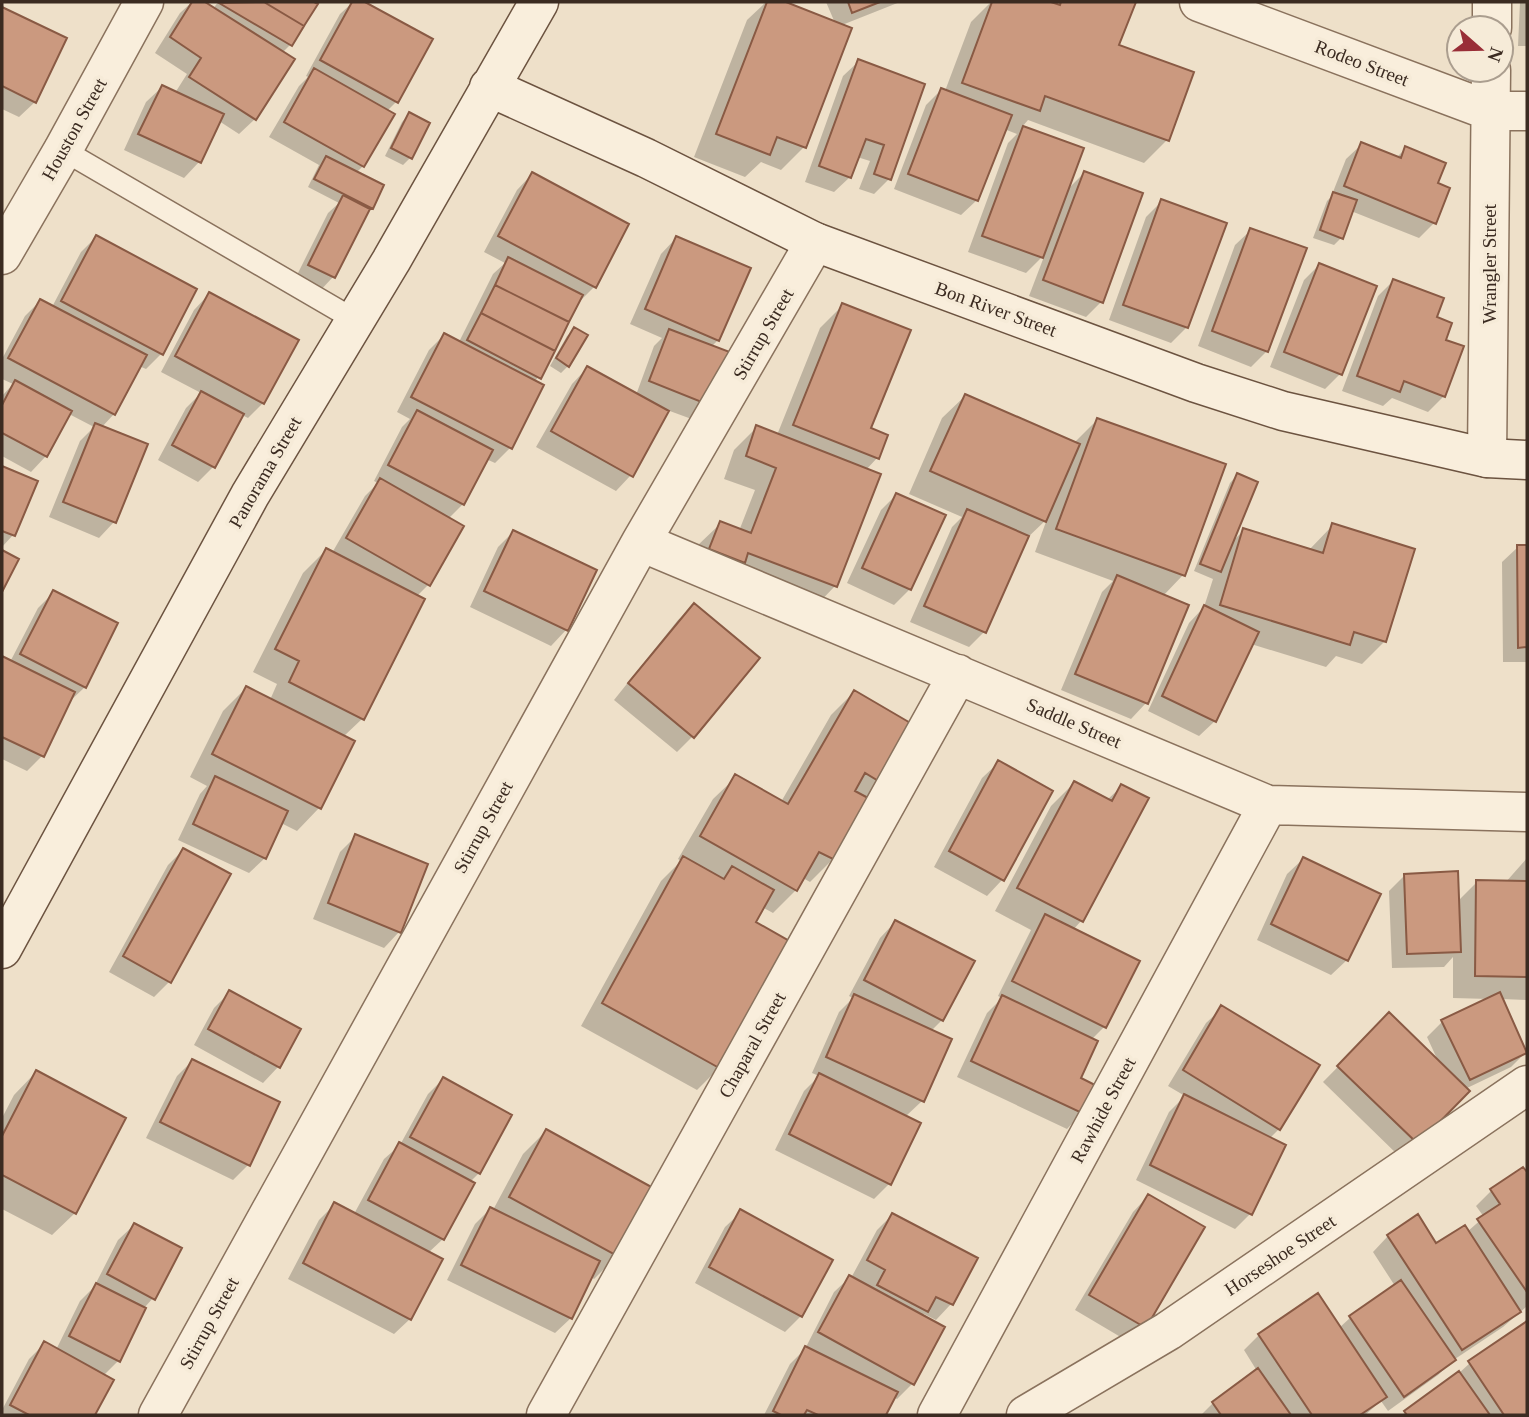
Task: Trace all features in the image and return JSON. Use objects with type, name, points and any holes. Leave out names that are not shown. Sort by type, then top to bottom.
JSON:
[{"type":"street","name":"Houston Street","points":[[2,255],[144,2]]},
{"type":"street","name":"Panorama Street","points":[[2,949],[250,495],[391,261],[539,2]]},
{"type":"street","name":"Rodeo Street","points":[[1199,2],[1490,111],[1527,111]]},
{"type":"street","name":"Wrangler Street","points":[[1488,458],[1491,84]]},
{"type":"street","name":"Bon River Street","points":[[489,87],[646,158],[815,242],[1233,395],[1283,411],[1488,458],[1527,460]]},
{"type":"street","name":"Stirrup Street","points":[[158,1415],[641,542],[815,242]]},
{"type":"street","name":"Saddle Street","points":[[641,542],[1268,805],[1527,812]]},
{"type":"street","name":"Chaparal Street","points":[[546,1415],[958,674]]},
{"type":"street","name":"Rawhide Street","points":[[937,1415],[1268,805]]},
{"type":"street","name":"Horseshoe Street","points":[[1026,1415],[1168,1331],[1527,1085]]},
{"type":"lane","points":[[63,150],[355,320]]},
{"type":"building","points":[[192,2],[205,2],[295,59],[256,120],[189,77],[201,58],[170,37]]},
{"type":"building","points":[[264,2],[314,2],[318,4],[304,26]]},
{"type":"building","points":[[264,2],[304,26],[292,46],[219,3]]},
{"type":"building","points":[[352,2],[365,2],[433,39],[398,103],[320,60]]},
{"type":"building","points":[[767,2],[786,2],[852,28],[806,148],[777,137],[770,155],[716,134]]},
{"type":"building","points":[[848,2],[880,2],[852,13]]},
{"type":"building","points":[[992,2],[1051,2],[1060,5],[1061,2],[1136,2],[1119,45],[1194,72],[1169,141],[1045,96],[1040,111],[962,83]]},
{"type":"building","points":[[2,7],[67,38],[36,103],[2,86]]},
{"type":"building","points":[[858,59],[925,84],[891,180],[874,174],[884,145],[866,139],[851,178],[819,166]]},
{"type":"building","points":[[314,68],[395,114],[364,167],[284,122]]},
{"type":"building","points":[[162,85],[224,114],[201,163],[138,134]]},
{"type":"building","points":[[941,88],[1012,115],[978,201],[908,174]]},
{"type":"building","points":[[409,112],[430,123],[412,159],[391,148]]},
{"type":"building","points":[[1023,126],[1084,148],[1043,258],[982,236]]},
{"type":"building","points":[[1361,142],[1401,158],[1405,146],[1446,163],[1438,183],[1450,188],[1436,224],[1344,186]]},
{"type":"building","points":[[326,156],[384,185],[373,209],[314,179]]},
{"type":"building","points":[[1084,171],[1143,193],[1103,303],[1043,280]]},
{"type":"building","points":[[532,172],[629,224],[596,288],[498,236]]},
{"type":"building","points":[[1333,192],[1357,200],[1343,239],[1320,230]]},
{"type":"building","points":[[343,195],[370,209],[335,278],[308,265]]},
{"type":"building","points":[[1161,199],[1227,223],[1188,328],[1123,305]]},
{"type":"building","points":[[1250,228],[1307,248],[1268,352],[1212,331]]},
{"type":"building","points":[[96,235],[197,289],[163,355],[61,301]]},
{"type":"building","points":[[676,236],[751,268],[719,341],[645,309]]},
{"type":"building","points":[[508,257],[583,295],[569,322],[495,285]]},
{"type":"building","points":[[1319,263],[1377,286],[1342,375],[1284,352]]},
{"type":"building","points":[[1393,279],[1444,298],[1437,317],[1452,323],[1446,340],[1464,346],[1445,397],[1404,381],[1400,392],[1357,376]]},
{"type":"building","points":[[495,285],[569,322],[555,351],[481,313]]},
{"type":"building","points":[[209,292],[299,340],[264,404],[175,356]]},
{"type":"building","points":[[40,299],[147,355],[115,415],[8,358]]},
{"type":"building","points":[[842,303],[911,330],[871,428],[888,435],[879,459],[793,425]]},
{"type":"building","points":[[481,313],[555,351],[541,379],[467,340]]},
{"type":"building","points":[[574,327],[588,335],[569,367],[556,358]]},
{"type":"building","points":[[669,329],[735,354],[714,407],[649,381]]},
{"type":"building","points":[[444,333],[544,385],[512,449],[411,397]]},
{"type":"building","points":[[587,366],[669,411],[633,477],[551,431]]},
{"type":"building","points":[[15,380],[72,411],[47,457],[2,433],[2,405]]},
{"type":"building","points":[[201,391],[244,414],[215,468],[172,445]]},
{"type":"building","points":[[965,394],[1080,444],[1046,522],[930,471]]},
{"type":"building","points":[[417,410],[493,450],[464,505],[388,465]]},
{"type":"building","points":[[1097,418],[1226,464],[1185,576],[1056,529]]},
{"type":"building","points":[[95,423],[148,444],[116,523],[63,502]]},
{"type":"building","points":[[756,425],[881,474],[837,587],[748,553],[745,563],[709,549],[720,521],[751,533],[776,468],[746,456]]},
{"type":"building","points":[[2,466],[38,481],[15,536],[2,531]]},
{"type":"building","points":[[1237,473],[1258,482],[1221,572],[1200,564]]},
{"type":"building","points":[[380,478],[464,526],[430,586],[346,538]]},
{"type":"building","points":[[896,493],[946,515],[911,590],[862,568]]},
{"type":"building","points":[[967,509],[1029,536],[986,633],[924,606]]},
{"type":"building","points":[[1332,523],[1415,549],[1386,642],[1354,632],[1350,645],[1220,605],[1243,528],[1323,553]]},
{"type":"building","points":[[513,530],[597,570],[568,631],[484,591]]},
{"type":"building","points":[[1517,545],[1527,545],[1527,647],[1518,648]]},
{"type":"building","points":[[326,548],[425,599],[364,720],[289,682],[299,661],[275,649]]},
{"type":"building","points":[[2,550],[19,559],[2,592]]},
{"type":"building","points":[[1117,575],[1189,605],[1148,704],[1075,674]]},
{"type":"building","points":[[53,590],[118,623],[86,688],[20,654]]},
{"type":"building","points":[[694,603],[760,658],[694,738],[628,683]]},
{"type":"building","points":[[1204,605],[1259,632],[1216,722],[1162,696]]},
{"type":"building","points":[[2,656],[75,692],[44,757],[2,737]]},
{"type":"building","points":[[246,686],[355,741],[321,809],[212,754]]},
{"type":"building","points":[[854,690],[919,728],[885,785],[865,773],[855,791],[870,799],[835,860],[819,852],[797,891],[700,836],[735,774],[788,804]]},
{"type":"building","points":[[998,760],[1053,791],[1004,881],[949,851]]},
{"type":"building","points":[[215,776],[288,811],[266,859],[193,824]]},
{"type":"building","points":[[1074,781],[1112,801],[1121,784],[1149,798],[1083,922],[1017,888]]},
{"type":"building","points":[[355,834],[428,864],[401,933],[328,903]]},
{"type":"building","points":[[183,848],[231,874],[171,983],[123,956]]},
{"type":"building","points":[[683,856],[724,879],[732,866],[774,890],[756,922],[791,942],[721,1069],[602,1003]]},
{"type":"building","points":[[1303,857],[1381,894],[1348,961],[1271,924]]},
{"type":"building","points":[[1458,871],[1461,952],[1407,954],[1404,874]]},
{"type":"building","points":[[1476,880],[1527,881],[1527,977],[1475,976]]},
{"type":"building","points":[[1045,914],[1140,961],[1106,1028],[1012,981]]},
{"type":"building","points":[[895,920],[975,961],[943,1021],[864,980]]},
{"type":"building","points":[[229,990],[301,1029],[280,1068],[208,1029]]},
{"type":"building","points":[[1500,992],[1527,1053],[1470,1080],[1441,1020]]},
{"type":"building","points":[[854,994],[952,1039],[924,1102],[826,1057]]},
{"type":"building","points":[[1002,995],[1098,1041],[1081,1078],[1097,1086],[1084,1114],[971,1061]]},
{"type":"building","points":[[1221,1005],[1320,1065],[1280,1130],[1183,1070]]},
{"type":"building","points":[[1389,1012],[1470,1091],[1418,1144],[1337,1066]]},
{"type":"building","points":[[192,1059],[280,1102],[250,1166],[160,1122]]},
{"type":"building","points":[[36,1070],[126,1118],[76,1214],[2,1175],[2,1136]]},
{"type":"building","points":[[819,1073],[921,1123],[891,1185],[789,1134]]},
{"type":"building","points":[[443,1077],[512,1115],[480,1174],[410,1137]]},
{"type":"building","points":[[1184,1094],[1286,1145],[1252,1215],[1150,1165]]},
{"type":"building","points":[[546,1129],[655,1189],[619,1257],[509,1197]]},
{"type":"building","points":[[399,1142],[475,1183],[444,1240],[368,1200]]},
{"type":"building","points":[[1523,1167],[1527,1172],[1527,1292],[1477,1219],[1500,1204],[1490,1189]]},
{"type":"building","points":[[1148,1194],[1205,1227],[1146,1328],[1089,1295]]},
{"type":"building","points":[[334,1202],[443,1259],[411,1320],[303,1263]]},
{"type":"building","points":[[490,1207],[600,1261],[572,1319],[461,1265]]},
{"type":"building","points":[[740,1209],[833,1260],[802,1317],[709,1267]]},
{"type":"building","points":[[892,1213],[978,1258],[953,1305],[936,1297],[928,1312],[877,1285],[885,1270],[867,1260]]},
{"type":"building","points":[[1418,1214],[1436,1243],[1465,1225],[1521,1312],[1462,1350],[1387,1235]]},
{"type":"building","points":[[134,1223],[182,1248],[155,1300],[107,1274]]},
{"type":"building","points":[[849,1275],[945,1327],[914,1385],[818,1332]]},
{"type":"building","points":[[1401,1280],[1456,1360],[1404,1397],[1349,1316]]},
{"type":"building","points":[[96,1283],[146,1308],[120,1362],[69,1336]]},
{"type":"building","points":[[1318,1293],[1387,1397],[1360,1415],[1312,1415],[1258,1334]]},
{"type":"building","points":[[1527,1321],[1527,1415],[1504,1415],[1468,1361]]},
{"type":"building","points":[[44,1341],[114,1380],[95,1415],[29,1415],[10,1405]]},
{"type":"building","points":[[805,1346],[898,1392],[886,1415],[818,1415],[807,1410],[804,1415],[781,1415],[773,1411]]},
{"type":"building","points":[[1258,1368],[1291,1415],[1221,1415],[1212,1402]]},
{"type":"building","points":[[1459,1371],[1490,1415],[1407,1415],[1404,1411]]}]
